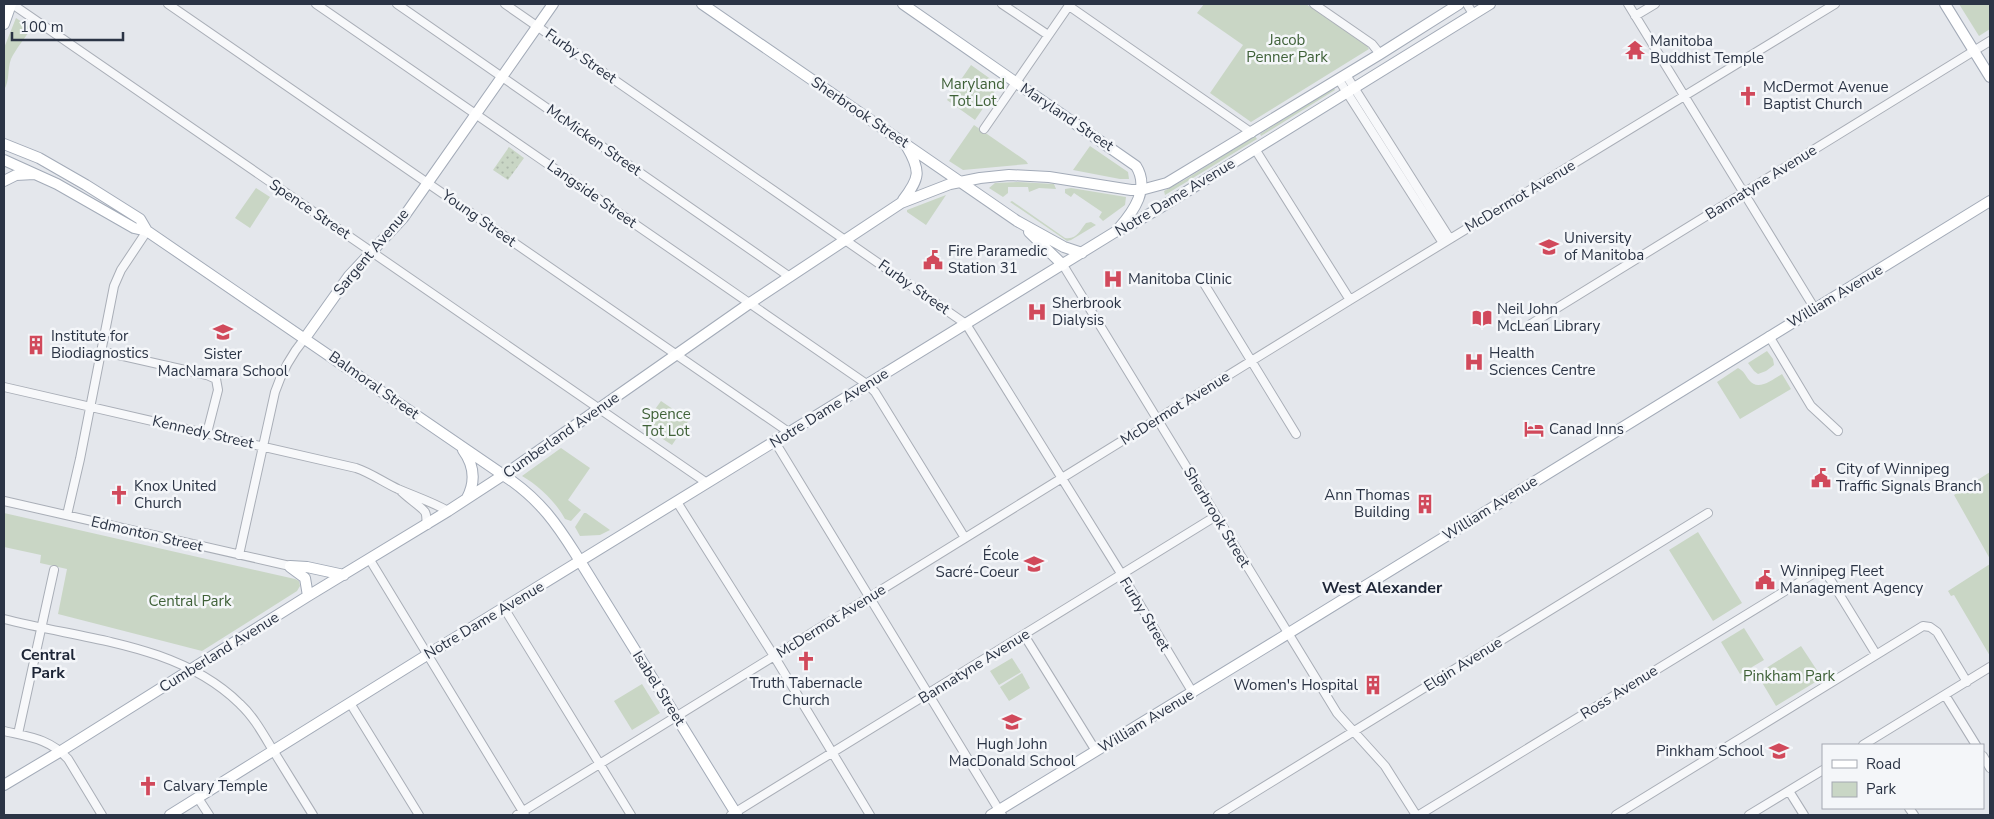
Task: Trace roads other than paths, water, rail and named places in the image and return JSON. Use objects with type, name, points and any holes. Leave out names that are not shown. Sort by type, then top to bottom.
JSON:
[{"type":"main road","points":[[4,10],[11,4]]},
{"type":"main road","points":[[4,24],[11,4]]},
{"type":"main road","name":"Sargent Avenue","points":[[305,338],[335,294],[371,250],[402,218],[553,4]]},
{"type":"main road","name":"Sherbrook Street","points":[[702,4],[1017,221],[1064,247],[1082,253]]},
{"type":"main road","name":"Maryland Street","points":[[903,4],[1132,162],[1139,170],[1142,180],[1141,190]]},
{"type":"main road","name":"Notre Dame Avenue","points":[[1141,190],[1167,183],[1252,133],[1459,4]]},
{"type":"main road","name":"Notre Dame Avenue","points":[[170,815],[427,654],[1115,232],[1134,224],[1490,4]]},
{"type":"main road","points":[[1945,4],[1990,77]]},
{"type":"main road","points":[[901,203],[918,176],[915,160],[904,142]]},
{"type":"main road","name":"Balmoral Street","points":[[4,144],[39,158],[86,185],[140,219],[147,231]]},
{"type":"main road","name":"Balmoral Street","points":[[4,160],[37,174],[81,197],[134,228],[147,231],[460,445],[532,496],[548,512],[580,560]]},
{"type":"main road","points":[[4,181],[16,175],[37,174]]},
{"type":"main road","name":"Cumberland Avenue","points":[[4,785],[61,752],[308,596],[448,511],[503,475],[750,303],[901,203],[928,191],[990,176],[1026,175],[1121,189],[1141,190]]},
{"type":"main road","points":[[1115,232],[1134,210],[1141,190]]},
{"type":"main road","name":"William Avenue","points":[[997,814],[1287,633],[1990,201]]},
{"type":"main road","name":"Sherbrook Street","points":[[1017,221],[1063,264]]},
{"type":"main road","points":[[460,445],[468,457],[473,474],[472,486],[467,498]]},
{"type":"main road","name":"Isabel Street","points":[[580,560],[677,716],[735,814]]},
{"type":"main road","points":[[290,566],[307,567],[344,575]]},
{"type":"main road","points":[[290,566],[305,578],[308,596]]},
{"type":"street","name":"Spence Street","points":[[11,4],[371,250],[707,484]]},
{"type":"street","name":"Young Street","points":[[168,4],[790,433]]},
{"type":"street","name":"Langside Street","points":[[316,4],[868,385],[875,392],[966,538]]},
{"type":"street","name":"McMicken Street","points":[[397,4],[790,277]]},
{"type":"street","name":"Furby Street","points":[[505,4],[966,324],[1122,574],[1192,693]]},
{"type":"street","points":[[1002,4],[1048,35]]},
{"type":"street","points":[[1314,4],[1375,46],[1380,54]]},
{"type":"street","points":[[1467,4],[1473,14]]},
{"type":"street","points":[[1628,4],[1686,95],[1815,309]]},
{"type":"street","points":[[1636,16],[1655,4]]},
{"type":"street","name":"McDermot Avenue","points":[[522,814],[677,716],[1350,300],[1835,4]]},
{"type":"street","points":[[984,129],[1070,5],[1252,133]]},
{"type":"street","name":"Bannatyne Avenue","points":[[1532,324],[1990,42]]},
{"type":"street","points":[[1342,77],[1447,241]]},
{"type":"street","points":[[1255,149],[1350,300]]},
{"type":"street","points":[[67,516],[118,276],[147,231]]},
{"type":"street","name":"Sherbrook Street","points":[[1063,264],[1287,633],[1338,713],[1385,766],[1418,815]]},
{"type":"street","points":[[1200,277],[1253,360],[1296,434]]},
{"type":"street","points":[[1769,336],[1810,406],[1838,431]]},
{"type":"street","name":"Sargent Avenue","points":[[239,555],[262,446],[280,374],[305,338]]},
{"type":"street","points":[[101,350],[206,374],[216,379],[218,390],[207,432]]},
{"type":"street","name":"Kennedy Street","points":[[4,387],[207,432],[356,468],[448,511]]},
{"type":"street","points":[[775,442],[928,694],[997,814]]},
{"type":"street","name":"Kennedy Street","points":[[398,489],[424,510],[426,524]]},
{"type":"street","name":"Edmonton Street","points":[[4,501],[290,566]]},
{"type":"street","points":[[677,502],[774,656],[870,815]]},
{"type":"street","name":"Elgin Avenue","points":[[1218,815],[1708,513]]},
{"type":"street","name":"Bannatyne Avenue","points":[[735,814],[1216,516]]},
{"type":"street","points":[[370,560],[522,814]]},
{"type":"street","points":[[18,734],[54,570]]},
{"type":"street","name":"Ross Avenue","points":[[1418,815],[1816,572],[1821,572],[1830,579],[1876,654]]},
{"type":"street","points":[[504,608],[631,815]]},
{"type":"street","points":[[4,619],[158,655],[192,669],[207,678],[241,705],[257,725],[313,815]]},
{"type":"street","points":[[1616,815],[1923,626],[1935,630],[1967,682]]},
{"type":"street","points":[[1024,635],[1096,752]]},
{"type":"street","points":[[1868,744],[1990,667]]},
{"type":"street","points":[[1945,695],[1975,744]]},
{"type":"street","points":[[350,703],[419,815]]},
{"type":"street","points":[[4,731],[45,741],[61,752],[78,774],[102,815]]},
{"type":"street","points":[[1749,815],[1822,771]]},
{"type":"street","points":[[1789,791],[1804,815]]},
{"type":"street","points":[[198,798],[209,815]]},
{"type":"place","name":"Manitoba Buddhist Temple","points":[[1635,50]]},
{"type":"place","name":"McDermot Avenue Baptist Church","points":[[1748,96]]},
{"type":"place","name":"University of Manitoba","points":[[1549,247]]},
{"type":"place","name":"Fire Paramedic Station 31","points":[[933,260]]},
{"type":"place","name":"Manitoba Clinic","points":[[1113,279]]},
{"type":"place","name":"Sherbrook Dialysis","points":[[1037,312]]},
{"type":"place","name":"Neil John McLean Library","points":[[1482,318]]},
{"type":"place","name":"Sister MacNamara School","points":[[223,332]]},
{"type":"place","name":"Institute for Biodiagnostics","points":[[36,345]]},
{"type":"place","name":"Health Sciences Centre","points":[[1474,362]]},
{"type":"place","name":"Canad Inns","points":[[1534,429]]},
{"type":"place","name":"City of Winnipeg Traffic Signals Branch","points":[[1821,478]]},
{"type":"place","name":"Knox United Church","points":[[119,495]]},
{"type":"place","name":"Ann Thomas Building","points":[[1425,504]]},
{"type":"place","name":"École Sacré-Coeur","points":[[1034,564]]},
{"type":"place","name":"Winnipeg Fleet Management Agency","points":[[1765,580]]},
{"type":"place","name":"Truth Tabernacle Church","points":[[806,661]]},
{"type":"place","name":"Women's Hospital","points":[[1373,685]]},
{"type":"place","name":"Hugh John MacDonald School","points":[[1012,722]]},
{"type":"place","name":"Pinkham School","points":[[1779,751]]},
{"type":"place","name":"Calvary Temple","points":[[148,786]]},
{"type":"district","name":"West Alexander","points":[[1382,588]]},
{"type":"district","name":"Central Park","points":[[48,664]]},
{"type":"park label","name":"Jacob Penner Park","points":[[1287,48]]},
{"type":"park label","name":"Maryland Tot Lot","points":[[973,92]]},
{"type":"park label","name":"Spence Tot Lot","points":[[666,422]]},
{"type":"park label","name":"Pinkham Park","points":[[1789,676]]}]
